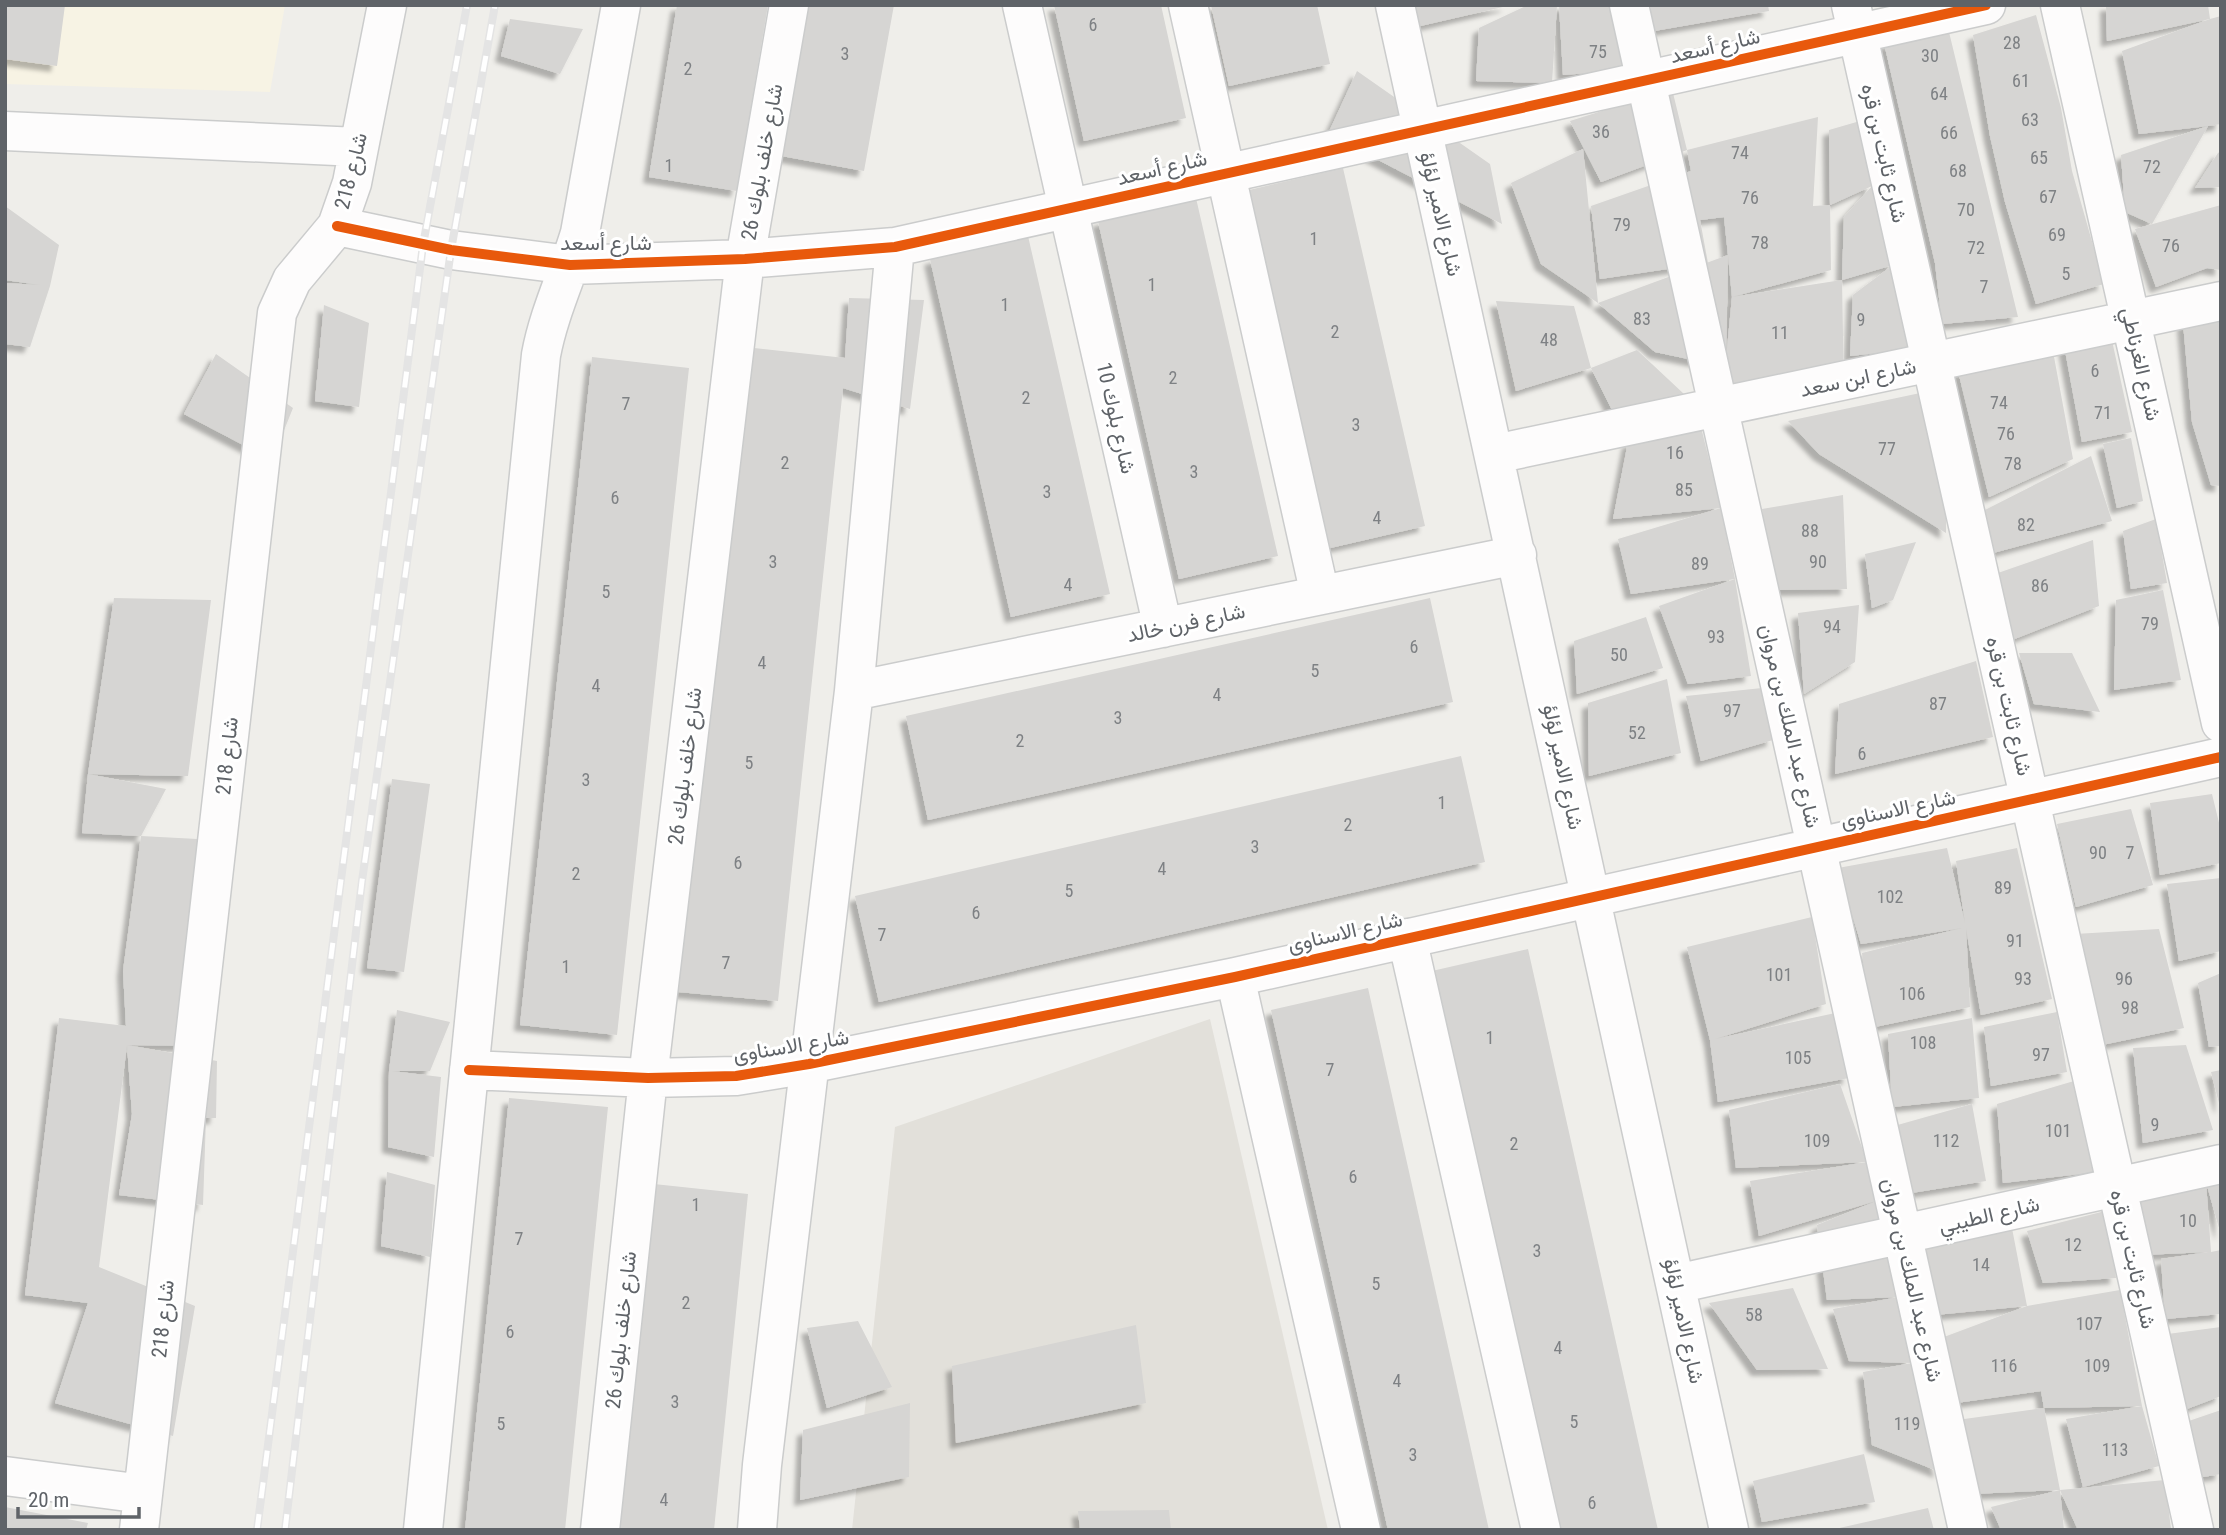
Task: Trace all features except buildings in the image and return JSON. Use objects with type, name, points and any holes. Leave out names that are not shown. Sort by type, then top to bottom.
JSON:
[{"type":"street","name":"شارع 218","points":[[141,1512],[277,313],[292,280],[337,226],[352,183],[387,5]]},
{"type":"street","points":[[422,1530],[541,355],[547,326],[580,233],[621,5]]},
{"type":"street","name":"شارع خلف بلوك 26","points":[[600,1530],[648,1078],[745,259],[789,5]]},
{"type":"street","name":"شارع بلوك 10","points":[[1022,5],[1163,628]]},
{"type":"street","points":[[1188,5],[1320,595]]},
{"type":"street","name":"شارع الامير لؤلؤ","points":[[1395,5],[1729,1530]]},
{"type":"street","name":"شارع عبد الملك بن مروان","points":[[1629,5],[1968,1530]]},
{"type":"street","name":"شارع أسعد","points":[[337,226],[451,250],[570,265],[745,259],[895,247],[1646,81],[1854,19],[1986,5]]},
{"type":"street","name":"شارع الغرناطي","points":[[2060,5],[2221,723]]},
{"type":"street","name":"شارع ثابت بن قره","points":[[1854,19],[2194,1530]]},
{"type":"street","points":[[5,131],[358,147]]},
{"type":"street","points":[[757,1530],[762,1465],[855,691],[895,247]]},
{"type":"street","name":"شارع ابن سعد","points":[[1495,454],[2221,301]]},
{"type":"street","name":"شارع فرن خالد","points":[[855,691],[1517,555]]},
{"type":"street","name":"شارع الاسناوى","points":[[469,1070],[648,1078],[736,1076],[809,1064],[1235,976],[2221,757]]},
{"type":"street","points":[[1407,938],[1541,1530]]},
{"type":"street","points":[[1235,976],[1361,1530]]},
{"type":"street","name":"شارع الطيبي","points":[[1676,1284],[2221,1164]]},
{"type":"street","points":[[5,1476],[141,1512]]},
{"type":"shaded area","points":[[5,5],[285,5],[270,92],[5,84]]},
{"type":"shaded area","points":[[1210,1019],[1328,1530],[852,1530],[895,1127]]},
{"type":"railway","points":[[257,1530],[423,245],[467,5]]},
{"type":"railway","points":[[285,1530],[362,881],[451,250],[495,5]]},
{"type":"cycle path","points":[[337,226],[451,250],[570,265],[745,259],[895,247],[1986,5]]},
{"type":"cycle path","points":[[469,1070],[648,1078],[736,1076],[809,1064],[1235,977],[2221,757]]}]
